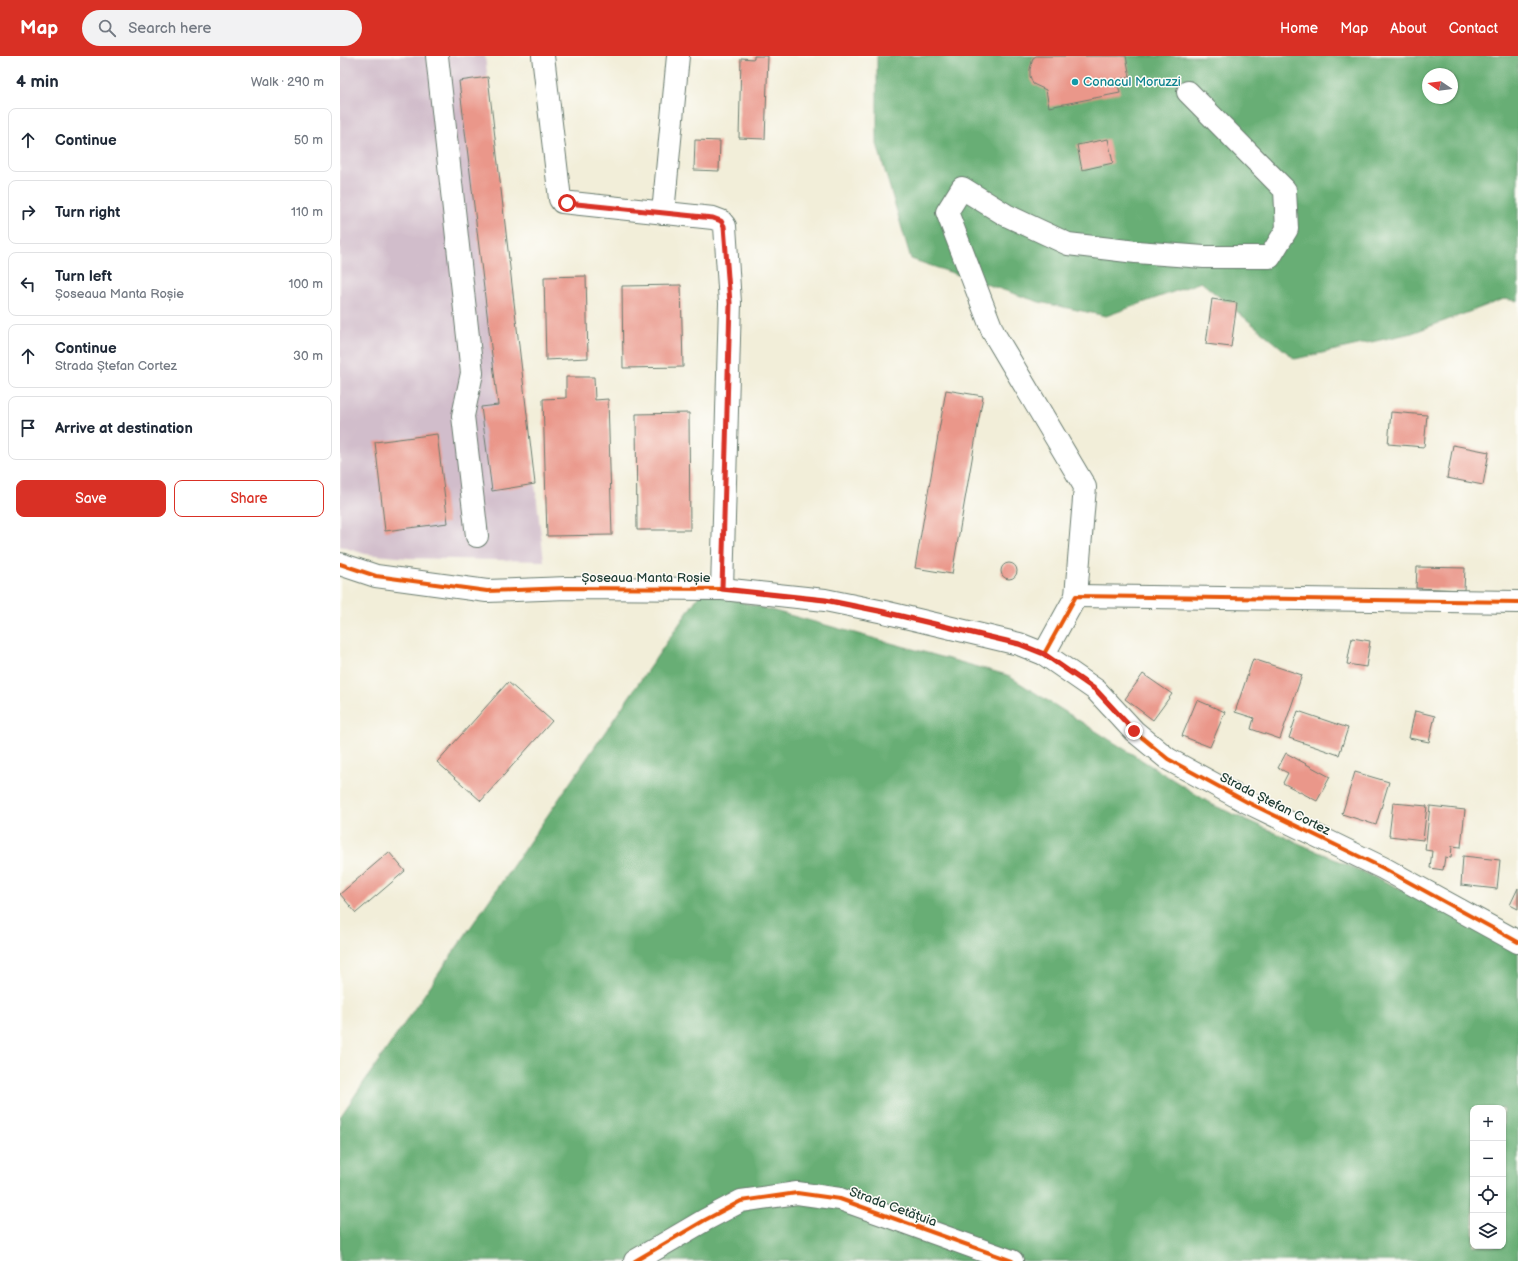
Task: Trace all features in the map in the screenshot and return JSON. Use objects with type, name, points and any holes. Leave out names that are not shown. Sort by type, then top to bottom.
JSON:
[{"type":"street","points":[[437,56],[472,373],[463,416],[477,536]]},
{"type":"street","points":[[543,56],[560,199],[562,202],[713,218],[721,221],[724,226],[730,303],[722,589]]},
{"type":"street","points":[[663,213],[678,56]]},
{"type":"street","points":[[1044,654],[1076,596],[1085,487],[993,332],[947,212],[962,188],[1006,215],[1068,244],[1136,252],[1204,257],[1270,257],[1287,229],[1285,190],[1188,92]]},
{"type":"street","name":"Șoseaua Manta Roșie","points":[[340,564],[376,576],[487,591],[566,588],[722,589],[825,600],[884,612],[1019,644],[1044,654]]},
{"type":"street","points":[[1076,596],[1518,602]]},
{"type":"street","name":"Strada Ștefan Cortez","points":[[1044,654],[1096,690],[1134,731],[1168,759],[1247,802],[1384,868],[1518,942]]},
{"type":"street","name":"Strada Cetățuia","points":[[635,1261],[705,1220],[742,1202],[797,1194],[840,1199],[1012,1261]]},
{"type":"shaded area","points":[[340,56],[485,56],[544,561],[409,558],[365,554],[340,546]]},
{"type":"green space","points":[[877,56],[1518,56],[1518,301],[1504,299],[1412,333],[1295,359],[1201,282],[1106,316],[1039,302],[911,259],[877,144]]},
{"type":"green space","points":[[702,591],[1007,675],[1213,805],[1518,941],[1518,1261],[340,1261],[340,1117]]},
{"type":"building","points":[[754,56],[768,56],[765,139],[739,138],[741,58],[754,59]]},
{"type":"building","name":"Conacul Moruzzi","points":[[1036,56],[1126,56],[1130,77],[1117,80],[1120,93],[1049,107],[1046,90],[1033,84],[1030,76],[1033,58]]},
{"type":"building","points":[[488,77],[535,484],[492,491],[481,407],[498,405],[459,81]]},
{"type":"building","points":[[1108,139],[1113,163],[1082,170],[1077,145]]},
{"type":"building","points":[[695,140],[720,141],[719,171],[694,170]]},
{"type":"building","points":[[586,276],[588,358],[546,360],[544,277]]},
{"type":"building","points":[[681,285],[683,367],[623,368],[622,286]]},
{"type":"building","points":[[1212,299],[1237,303],[1231,347],[1206,344]]},
{"type":"building","points":[[566,377],[594,377],[595,400],[608,399],[612,535],[547,536],[543,399],[566,398]]},
{"type":"building","points":[[946,390],[983,396],[952,574],[915,568]]},
{"type":"building","points":[[1391,412],[1427,415],[1424,447],[1388,444]]},
{"type":"building","points":[[689,413],[690,530],[637,530],[636,414]]},
{"type":"building","points":[[437,434],[448,523],[385,531],[375,442]]},
{"type":"building","points":[[1453,445],[1489,452],[1483,485],[1447,478]]},
{"type":"building","points":[[1009,563],[1015,565],[1017,571],[1015,577],[1009,579],[1003,577],[1001,571],[1003,565]]},
{"type":"building","points":[[1417,567],[1465,568],[1464,590],[1416,588]]},
{"type":"building","points":[[1352,638],[1370,641],[1366,667],[1347,664]]},
{"type":"building","points":[[1253,659],[1302,675],[1280,739],[1251,729],[1254,718],[1235,712]]},
{"type":"building","points":[[1143,674],[1172,694],[1153,720],[1125,699]]},
{"type":"building","points":[[508,682],[552,721],[481,801],[437,762]]},
{"type":"building","points":[[1197,700],[1225,712],[1210,747],[1182,736]]},
{"type":"building","points":[[1298,711],[1348,728],[1339,755],[1289,738]]},
{"type":"building","points":[[1415,711],[1435,716],[1429,742],[1409,738]]},
{"type":"building","points":[[1286,753],[1330,777],[1317,801],[1283,783],[1288,773],[1278,768]]},
{"type":"building","points":[[1355,772],[1389,782],[1376,825],[1342,814]]},
{"type":"building","points":[[1393,803],[1427,806],[1423,840],[1389,836]]},
{"type":"building","points":[[1430,806],[1465,810],[1461,847],[1452,846],[1451,858],[1445,857],[1443,870],[1430,868],[1432,851],[1425,850]]},
{"type":"building","points":[[389,852],[405,871],[356,913],[340,894]]},
{"type":"building","points":[[1463,856],[1500,860],[1497,889],[1461,885]]},
{"type":"building","points":[[1518,888],[1518,909],[1510,905]]},
{"type":"cycle path","points":[[340,564],[376,576],[487,591],[567,588],[722,589],[825,600],[884,612],[1019,644],[1044,654],[1096,690],[1134,731],[1168,759],[1247,802],[1383,868],[1518,942]]},
{"type":"cycle path","points":[[1044,654],[1076,596],[1518,602]]},
{"type":"cycle path","points":[[635,1261],[741,1201],[797,1193],[840,1199],[1012,1261]]},
{"type":"place","name":"Conacul Moruzzi","points":[[1075,82]]},
{"type":"route","points":[[567,203],[713,218],[721,221],[724,226],[730,303],[722,589],[825,600],[884,612],[1019,644],[1044,654],[1096,690],[1134,731]]}]
